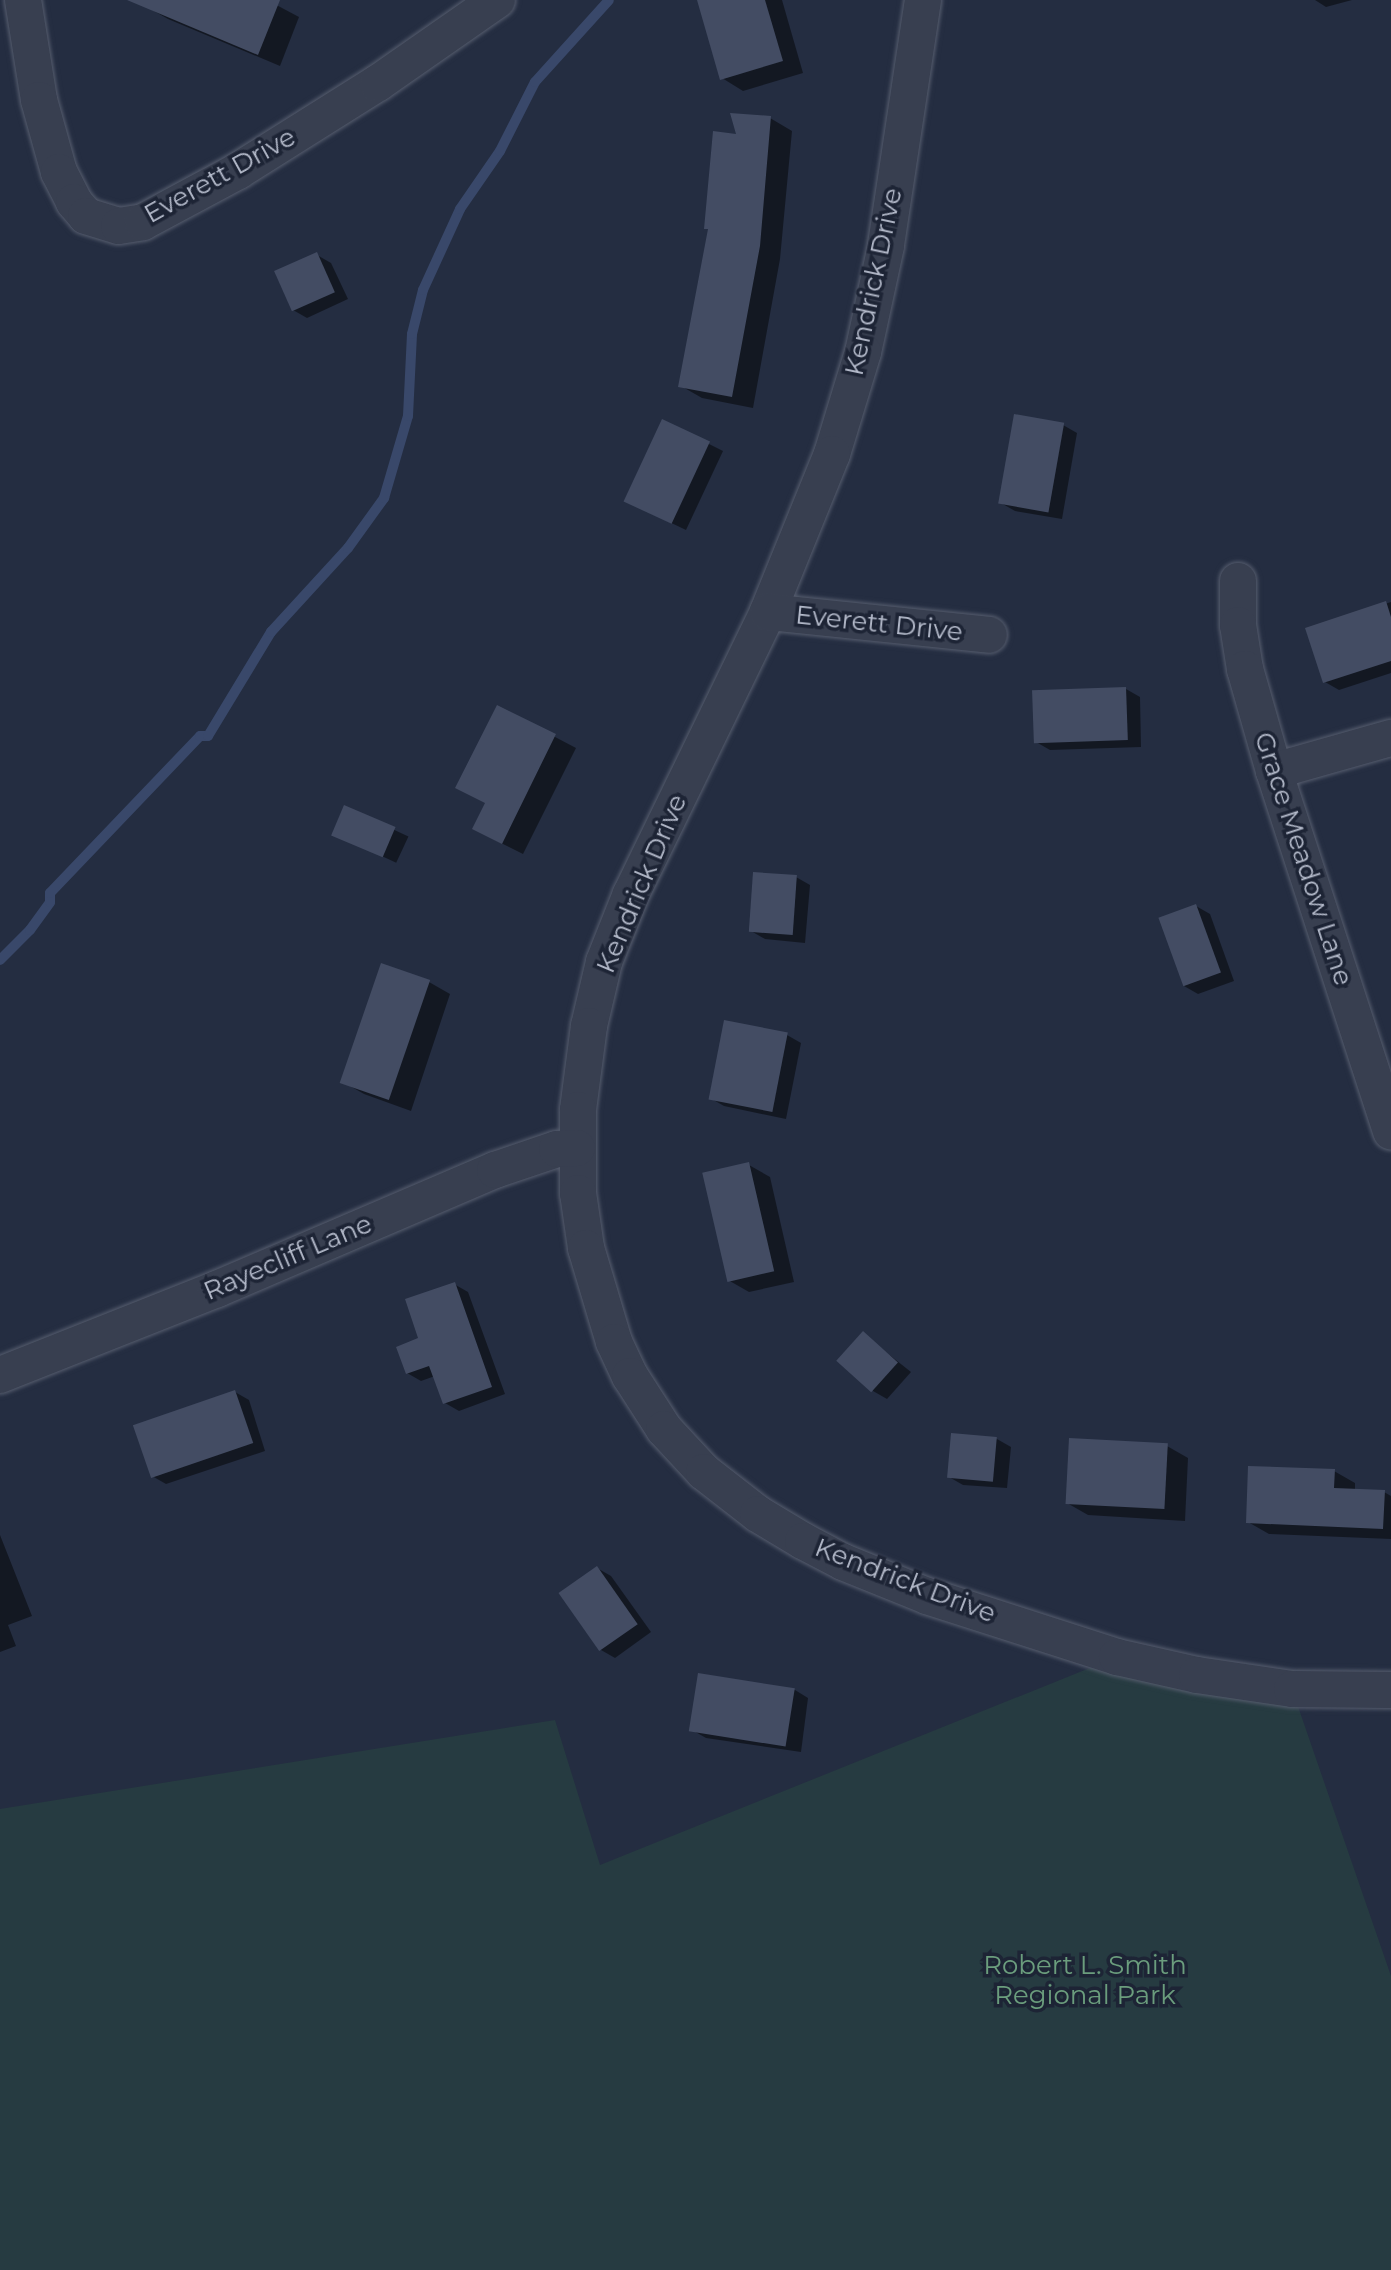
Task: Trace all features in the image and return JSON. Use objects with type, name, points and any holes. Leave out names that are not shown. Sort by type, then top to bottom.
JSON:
[{"type":"street","name":"Everett Drive","points":[[23,0],[39,100],[59,172],[86,216],[119,226],[143,222],[238,171],[378,83],[497,0]]},
{"type":"street","name":"Kendrick Drive","points":[[923,0],[886,246],[863,352],[832,454],[768,612],[631,894],[604,962],[587,1040],[577,1148],[578,1193],[586,1248],[614,1342],[630,1376],[664,1429],[704,1472],[758,1514],[843,1562],[913,1590],[1117,1657],[1197,1675],[1292,1689],[1391,1690]]},
{"type":"street","name":"Grace Meadow Lane","points":[[1238,581],[1238,625],[1245,669],[1274,771],[1391,1132]]},
{"type":"street","name":"Everett Drive","points":[[768,612],[989,635]]},
{"type":"street","points":[[1274,771],[1391,738]]},
{"type":"street","name":"Rayecliff Lane","points":[[0,1375],[217,1289],[495,1170],[557,1149],[577,1148]]},
{"type":"green space","name":"Robert L. Smith Regional Park","points":[[1117,1657],[1292,1689],[1391,1976],[1391,2270],[0,2270],[0,1809],[555,1720],[600,1865]]},
{"type":"building","points":[[127,0],[280,0],[258,55]]},
{"type":"building","points":[[697,0],[765,0],[783,61],[720,80]]},
{"type":"building","points":[[730,113],[771,116],[760,246],[732,397],[678,387],[708,229],[704,229],[713,131],[736,134]]},
{"type":"building","points":[[317,252],[335,292],[292,311],[274,271]]},
{"type":"building","points":[[1014,414],[1064,423],[1048,512],[998,504]]},
{"type":"building","points":[[662,419],[710,441],[672,524],[624,501]]},
{"type":"building","points":[[1386,601],[1391,617],[1391,661],[1323,683],[1305,628]]},
{"type":"building","points":[[1126,687],[1128,740],[1034,743],[1032,690]]},
{"type":"building","points":[[497,705],[556,734],[502,844],[472,829],[485,803],[455,788]]},
{"type":"building","points":[[344,805],[396,827],[383,857],[331,835]]},
{"type":"building","points":[[753,872],[797,875],[793,935],[749,932]]},
{"type":"building","points":[[1196,904],[1221,973],[1183,986],[1158,918]]},
{"type":"building","points":[[381,963],[430,980],[389,1100],[340,1083]]},
{"type":"building","points":[[724,1020],[788,1032],[772,1112],[709,1100]]},
{"type":"building","points":[[749,1162],[774,1271],[727,1282],[702,1173]]},
{"type":"building","points":[[455,1282],[492,1387],[443,1404],[429,1366],[406,1374],[396,1347],[418,1338],[405,1299]]},
{"type":"building","points":[[863,1331],[898,1362],[871,1392],[836,1361]]},
{"type":"building","points":[[235,1390],[253,1443],[151,1478],[133,1425]]},
{"type":"building","points":[[951,1433],[997,1437],[993,1482],[947,1478]]},
{"type":"building","points":[[1069,1438],[1168,1443],[1164,1509],[1066,1504]]},
{"type":"building","points":[[1248,1466],[1335,1469],[1334,1488],[1385,1490],[1383,1529],[1246,1523]]},
{"type":"building","points":[[597,1566],[638,1624],[599,1651],[558,1593]]},
{"type":"building","points":[[698,1673],[795,1688],[786,1747],[689,1731]]},
{"type":"waterway","points":[[0,960],[30,930],[50,902],[50,893],[200,736],[208,736],[271,632],[348,548],[384,498],[408,416],[412,334],[423,290],[460,209],[500,151],[535,82],[609,0]]}]
